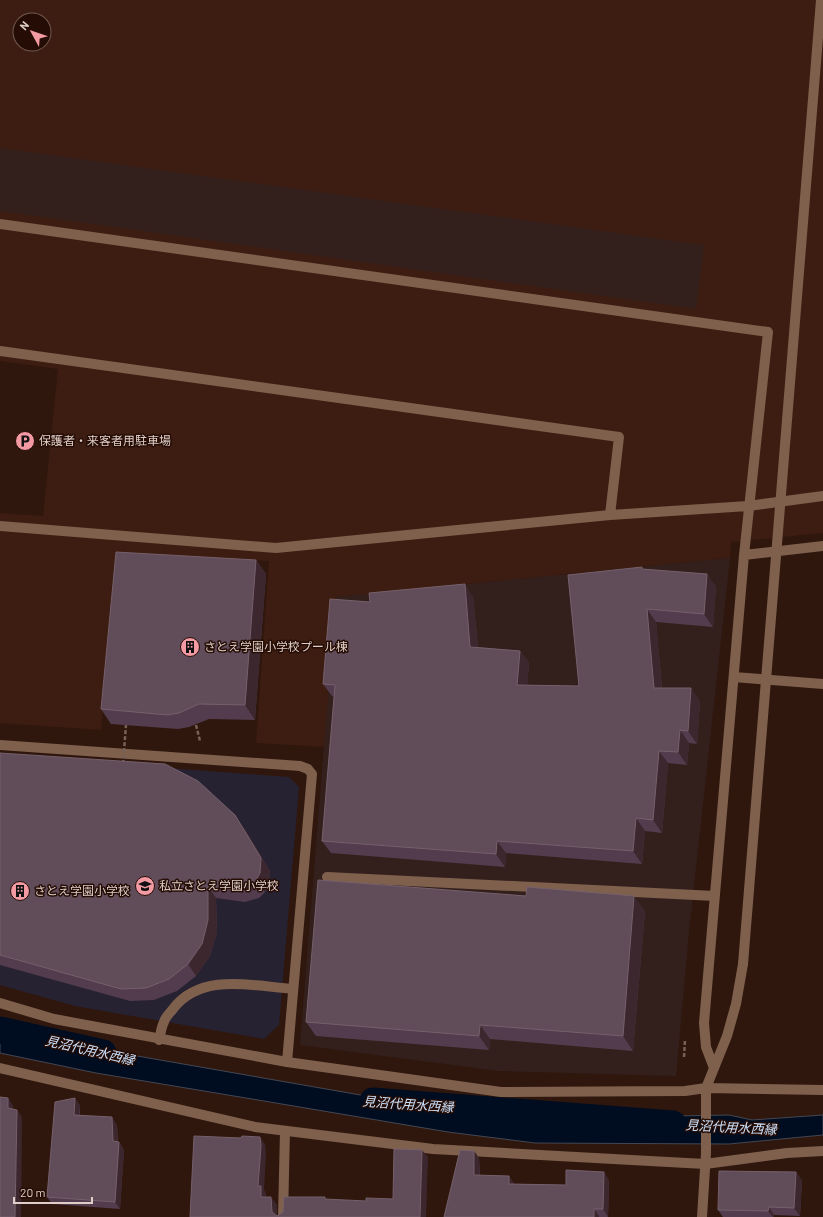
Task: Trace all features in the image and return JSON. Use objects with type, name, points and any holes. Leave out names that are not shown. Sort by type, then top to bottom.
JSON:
[{"type":"street","points":[[702,1217],[706,1153],[706,1088],[727,1036],[736,1004],[743,964],[821,0]]},
{"type":"street","points":[[0,224],[768,332],[748,506],[704,1023],[706,1047],[714,1068]]},
{"type":"street","points":[[0,351],[619,437],[610,515]]},
{"type":"street","points":[[0,526],[276,548],[610,515],[748,506],[823,496]]},
{"type":"street","points":[[744,555],[823,546]]},
{"type":"street","points":[[734,677],[823,684]]},
{"type":"street","points":[[0,745],[300,766],[308,769],[312,774],[287,1062]]},
{"type":"street","points":[[327,877],[715,896]]},
{"type":"street","points":[[159,1040],[164,1021],[178,1002],[188,994],[203,987],[222,984],[293,989]]},
{"type":"street","points":[[0,1003],[54,1019],[159,1040],[287,1062],[501,1092],[685,1091],[706,1088],[823,1090]]},
{"type":"street","points":[[0,1068],[248,1125],[433,1149],[705,1164],[787,1153],[823,1151]]},
{"type":"street","points":[[283,1217],[285,1130]]},
{"type":"path","points":[[122,772],[126,725]]},
{"type":"path","points":[[196,725],[200,743]]},
{"type":"shaded area","points":[[0,0],[823,0],[823,533],[731,542],[730,558],[336,597],[325,747],[256,743],[269,561],[116,553],[101,730],[0,723],[0,513],[43,516],[58,369],[0,361]]},
{"type":"shaded area","points":[[0,148],[704,245],[696,309],[0,211]]},
{"type":"shaded area","points":[[730,558],[689,931],[676,1076],[499,1071],[300,1045],[336,597]]},
{"type":"shaded area","name":"私立さとえ学園小学校","points":[[0,756],[289,777],[299,787],[279,1025],[264,1039],[75,1006],[0,985]]},
{"type":"water","points":[[0,1032],[452,1111],[568,1124],[619,1124],[676,1116],[729,1115],[752,1120],[823,1115],[823,1135],[729,1144],[535,1143],[448,1132],[96,1073],[0,1053]]},
{"type":"building","name":"さとえ学園小学校プール棟","points":[[116,552],[256,560],[245,705],[199,704],[179,713],[168,715],[101,709]]},
{"type":"building","points":[[642,567],[642,569],[707,574],[704,614],[647,609],[654,688],[691,688],[688,731],[680,730],[678,752],[659,751],[653,820],[636,818],[633,851],[497,841],[496,854],[322,841],[335,685],[323,684],[330,599],[370,602],[369,593],[465,584],[470,647],[520,651],[517,685],[579,686],[568,575]]},
{"type":"building","name":"私立さとえ学園小学校","points":[[0,753],[165,764],[198,781],[235,815],[261,858],[260,873],[256,880],[250,885],[236,890],[208,886],[208,920],[202,944],[188,964],[169,979],[146,988],[121,989],[0,955]]},
{"type":"building","points":[[318,880],[526,896],[527,887],[634,896],[623,1036],[480,1025],[479,1036],[306,1022]]},
{"type":"building","points":[[0,1097],[8,1098],[8,1108],[17,1110],[15,1217],[0,1217]]},
{"type":"building","points":[[75,1098],[74,1115],[112,1117],[113,1141],[119,1142],[115,1202],[47,1197],[55,1102]]},
{"type":"building","points":[[194,1136],[241,1138],[242,1136],[260,1137],[261,1146],[258,1186],[261,1186],[261,1197],[271,1197],[272,1212],[277,1216],[283,1212],[284,1197],[325,1197],[325,1199],[366,1201],[366,1198],[393,1199],[394,1149],[422,1150],[420,1217],[190,1217]]},
{"type":"building","points":[[460,1150],[474,1151],[474,1175],[509,1176],[509,1184],[566,1185],[566,1170],[604,1172],[603,1209],[594,1209],[594,1217],[444,1217]]},
{"type":"building","points":[[719,1171],[796,1172],[794,1208],[769,1207],[768,1211],[718,1210]]},
{"type":"waterway","name":"見沼代用水西縁","points":[[0,1030],[103,1053]]},
{"type":"waterway","name":"見沼代用水西縁","points":[[373,1101],[673,1124]]},
{"type":"place","name":"保護者・来客者用駐車場","points":[[25,441]]},
{"type":"place","name":"さとえ学園小学校プール棟","points":[[190,647]]},
{"type":"place","name":"私立さとえ学園小学校","points":[[145,886]]},
{"type":"place","name":"さとえ学園小学校","points":[[20,891]]}]
